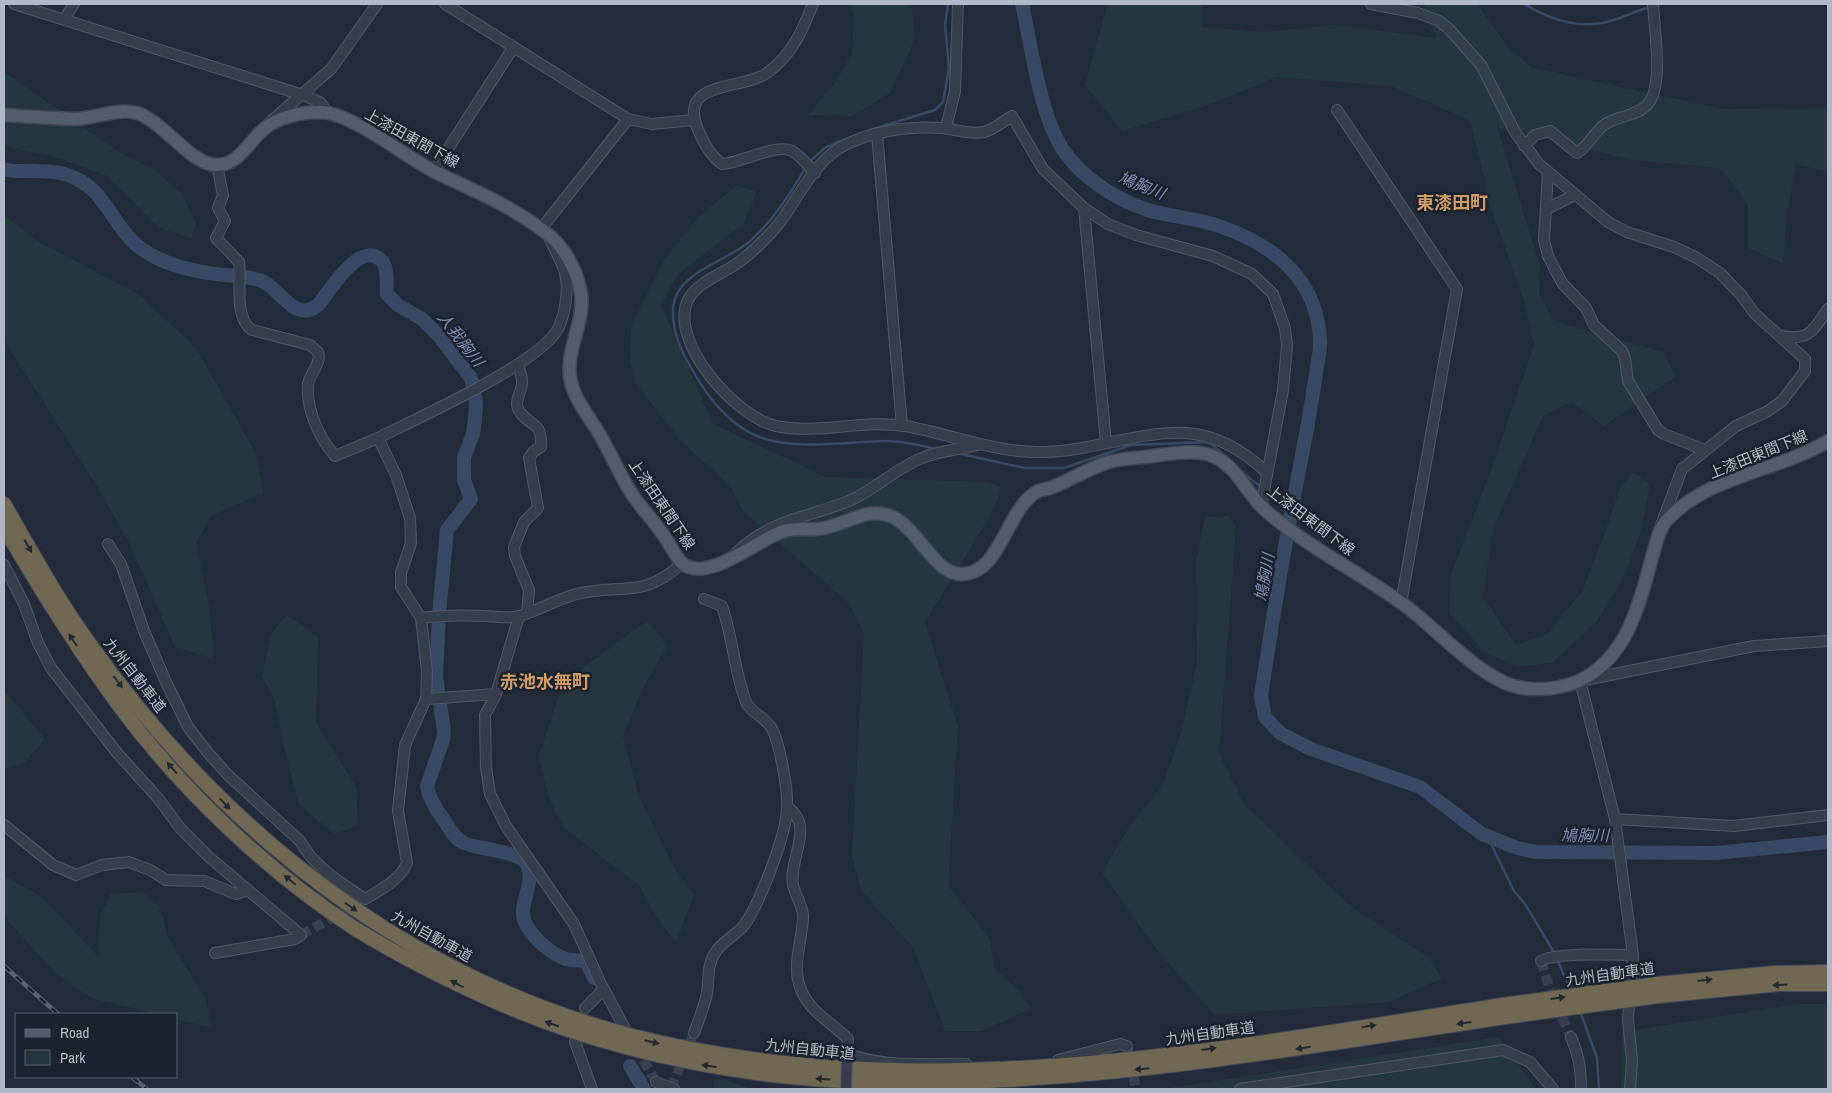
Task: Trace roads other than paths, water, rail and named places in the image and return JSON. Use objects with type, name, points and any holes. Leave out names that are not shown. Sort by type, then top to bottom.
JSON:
[{"type":"highway","name":"九州自動車道","points":[[4,504],[88,642],[133,701],[189,766],[232,811],[277,852],[362,915],[504,998]]},
{"type":"highway","name":"九州自動車道","points":[[4,527],[79,649],[122,709],[178,774],[222,821],[314,900],[352,927],[392,951],[504,998],[597,1028],[758,1067],[864,1071],[961,1071],[1073,1065],[1511,1010],[1775,973],[1828,972]]},
{"type":"highway","name":"九州自動車道","points":[[1657,990],[1780,984],[1828,984]]},
{"type":"main road","points":[[4,115],[80,119],[126,112],[139,114],[154,122],[194,155],[207,163],[216,165],[234,161],[268,124],[293,116],[327,112]]},
{"type":"main road","name":"上漆田東間下線","points":[[327,112],[405,153],[433,172],[469,186],[518,214],[544,231],[568,256],[576,274],[581,294],[582,316],[569,372],[574,394],[635,499],[667,538],[682,563],[694,570],[703,569],[730,559],[784,531],[799,528],[824,528],[838,525],[866,514],[883,513],[897,518],[910,529],[935,561],[946,570],[962,574],[972,573],[982,567],[993,554],[1014,516],[1035,492],[1053,487],[1110,462],[1142,457],[1200,453],[1216,457],[1229,467],[1261,507],[1304,539],[1401,603],[1475,663],[1508,685],[1541,688],[1580,681],[1602,666],[1632,627],[1661,526],[1691,500],[1740,476],[1808,454],[1828,441]]},
{"type":"street","points":[[14,4],[64,18],[306,96],[321,103],[327,112]]},
{"type":"street","points":[[64,18],[74,4]]},
{"type":"street","points":[[268,124],[331,68],[377,4]]},
{"type":"street","points":[[444,4],[628,119],[652,124],[694,120]]},
{"type":"street","points":[[814,4],[798,40],[778,64],[759,78],[706,92],[698,98],[693,108],[694,120],[715,159],[722,164],[735,163],[785,149],[799,156],[815,173]]},
{"type":"street","points":[[946,128],[955,91],[958,4]]},
{"type":"street","points":[[1371,4],[1418,13],[1438,21],[1449,29],[1481,65],[1515,132],[1524,146],[1548,172],[1608,222],[1627,232],[1674,247],[1698,258],[1720,273],[1777,335],[1805,359],[1805,372],[1798,384],[1775,406],[1736,426],[1682,468],[1661,526]]},
{"type":"street","points":[[1524,146],[1536,135],[1550,131],[1577,153],[1604,124],[1636,113],[1648,105],[1654,93],[1657,71],[1653,4]]},
{"type":"street","points":[[433,172],[513,48]]},
{"type":"street","points":[[1337,110],[1457,289],[1401,603]]},
{"type":"street","points":[[1261,507],[1266,472],[1283,390],[1287,346],[1285,328],[1273,294],[1252,274],[1213,256],[1136,235],[1108,224],[1084,208],[1043,169],[1012,116],[995,128],[983,132],[970,133],[946,128],[900,129],[877,134],[835,151],[815,173],[767,237],[742,260],[703,284],[689,298],[685,319],[687,333],[716,385],[738,407],[756,419],[774,426],[797,429],[868,425],[902,426],[981,444],[1038,452],[1057,452],[1163,434],[1202,435],[1222,442],[1252,458],[1266,472]]},
{"type":"street","points":[[216,165],[223,195],[218,208],[225,221],[216,238],[239,262],[241,314],[245,324],[252,330],[310,345],[318,352],[318,361],[308,384],[309,403],[326,445],[335,456],[378,438],[518,366],[548,341],[558,328],[564,311],[566,277],[562,263],[544,231],[628,119]]},
{"type":"street","points":[[877,134],[902,426]]},
{"type":"street","points":[[1548,172],[1544,240],[1548,256],[1562,283],[1586,308],[1594,324],[1622,351],[1625,358],[1628,381],[1640,397],[1654,424],[1664,434],[1705,450]]},
{"type":"street","points":[[1546,209],[1575,195]]},
{"type":"street","points":[[1084,208],[1106,443]]},
{"type":"street","points":[[1777,335],[1797,339],[1805,336],[1828,309]]},
{"type":"street","points":[[518,366],[523,383],[516,402],[520,412],[536,425],[541,437],[541,447],[534,451],[529,458],[538,508],[524,522],[514,546],[515,556],[529,590],[523,614],[496,694],[486,715],[486,767],[490,794],[506,826],[574,924],[604,989],[624,1026]]},
{"type":"street","points":[[108,544],[121,564],[144,631],[188,726],[209,754],[230,776],[300,841],[308,856],[318,866],[365,899],[404,871],[407,863],[398,811],[405,745],[426,699],[427,671],[420,618],[401,587],[401,573],[411,543],[410,518],[396,475],[378,438]]},
{"type":"street","points":[[730,559],[748,541],[769,529],[803,514],[846,502],[922,458],[981,444]]},
{"type":"street","points":[[420,618],[523,614],[574,595],[602,590],[634,589],[647,586],[673,572],[682,563]]},
{"type":"street","points":[[4,565],[24,604],[38,643],[51,668],[80,708],[158,798],[180,828],[209,857],[301,935],[295,939],[215,953]]},
{"type":"street","points":[[694,1033],[703,1011],[708,971],[714,953],[744,926],[751,913],[772,865],[788,807],[772,728],[747,704],[734,666],[722,606],[704,599]]},
{"type":"street","points":[[1630,1089],[1632,1061],[1628,1019],[1634,955],[1615,819],[1580,681],[1754,646],[1828,641]]},
{"type":"street","points":[[426,699],[496,694]]},
{"type":"street","points":[[788,807],[799,818],[801,829],[793,877],[793,884],[804,917],[797,977],[800,988],[811,1008],[848,1040],[846,1089]]},
{"type":"street","points":[[1615,819],[1734,826],[1828,815]]},
{"type":"street","points":[[4,825],[52,864],[76,875],[102,865],[129,862],[150,870],[166,880],[204,881],[236,894],[248,890]]},
{"type":"street","points":[[1541,962],[1549,958],[1562,957],[1634,955]]},
{"type":"street","points":[[585,1008],[604,989]]},
{"type":"street","points":[[1571,1038],[1581,1069],[1581,1089]]},
{"type":"street","points":[[575,1042],[592,1089]]},
{"type":"street","points":[[847,1055],[880,1061],[984,1064],[1043,1062],[1120,1044],[1127,1046]]},
{"type":"street","points":[[1240,1089],[1503,1050],[1530,1062],[1552,1089]]},
{"type":"street","points":[[656,1082],[674,1089]]},
{"type":"waterway","points":[[870,130],[935,110],[943,102],[949,68],[945,25],[948,4]]},
{"type":"waterway","name":"鳩胸川","points":[[1022,4],[1037,79],[1048,117],[1054,134],[1062,148],[1078,168],[1099,186],[1136,206],[1210,223],[1258,243],[1289,267],[1311,299],[1317,318],[1320,340],[1319,353],[1261,696],[1265,717],[1280,733],[1311,749],[1420,787],[1482,834],[1517,848],[1536,852],[1715,853],[1828,842]]},
{"type":"waterway","points":[[1524,4],[1557,19],[1580,24],[1592,24],[1617,19],[1650,7]]},
{"type":"waterway","points":[[809,162],[826,147],[846,139]]},
{"type":"waterway","points":[[806,167],[780,207],[758,234],[741,248],[692,277],[678,292],[673,308],[673,316],[676,334],[685,357],[710,397],[726,415],[745,430],[760,437],[777,442],[795,444],[893,441],[912,443],[936,449]]},
{"type":"waterway","name":"人我胸川","points":[[4,169],[52,172],[75,178],[95,192],[124,232],[132,241],[151,255],[171,264],[192,270],[248,277],[262,281],[288,303],[302,310],[310,310],[318,305],[343,273],[359,259],[375,256],[384,265],[387,294],[398,305],[422,319],[439,336],[471,378],[476,402],[475,419],[473,434],[464,457],[464,480],[471,499],[447,530],[439,614],[436,676],[444,731],[443,740],[427,786],[435,806],[457,839],[471,845],[508,853],[523,860],[529,870],[528,888],[523,910],[526,925],[543,945],[557,955],[568,960],[586,961],[594,978]]},
{"type":"waterway","points":[[956,453],[1025,468],[1064,468],[1131,445],[1209,442],[1232,462]]},
{"type":"waterway","points":[[1241,471],[1262,488]]},
{"type":"waterway","points":[[1268,493],[1291,514]]},
{"type":"waterway","points":[[1487,836],[1514,891],[1525,904],[1555,954]]},
{"type":"waterway","points":[[1557,959],[1571,991]]},
{"type":"waterway","points":[[1580,1011],[1597,1058],[1599,1089]]},
{"type":"waterway","name":"人我胸川","points":[[630,1066],[644,1089]]},
{"type":"tunnel","points":[[301,935],[365,899]]},
{"type":"tunnel","points":[[1541,961],[1552,996],[1571,1037]]},
{"type":"tunnel","points":[[671,1088],[694,1033]]},
{"type":"tunnel","points":[[1127,1046],[1136,1089]]},
{"type":"tunnel","points":[[636,1047],[656,1082]]},
{"type":"railway","points":[[4,966],[57,1013]]},
{"type":"railway","points":[[133,1078],[147,1089]]},
{"type":"district","name":"東漆田町","points":[[1452,202]]},
{"type":"district","name":"赤池水無町","points":[[545,681]]}]
